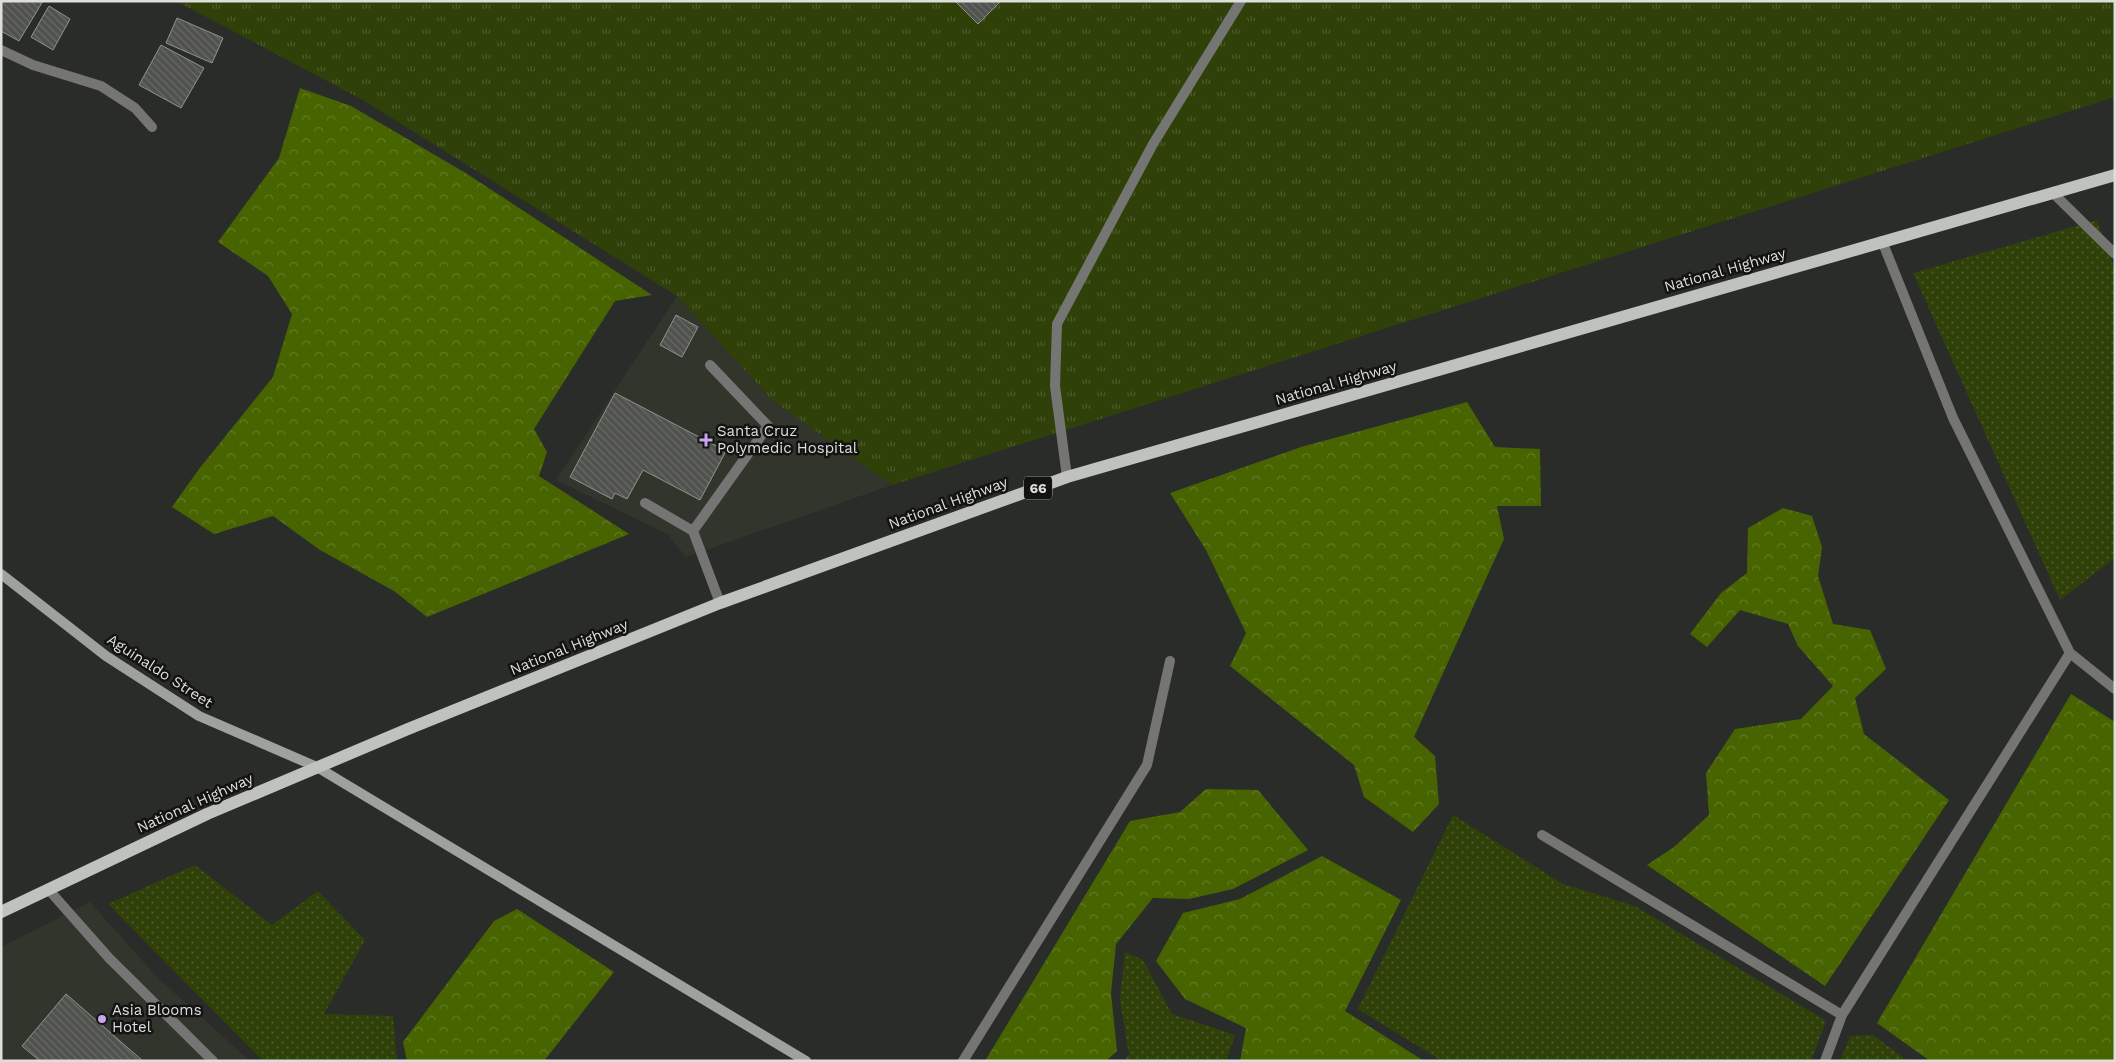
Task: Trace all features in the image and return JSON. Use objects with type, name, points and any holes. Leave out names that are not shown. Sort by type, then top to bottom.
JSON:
[{"type":"main road","name":"National Highway","points":[[1,912],[207,814],[317,767],[720,603],[1068,477],[2115,175]]},
{"type":"street","points":[[1068,477],[1054,386],[1056,324],[1154,144],[1241,1]]},
{"type":"street","points":[[1,50],[33,65],[101,86],[135,108],[152,127]]},
{"type":"street","points":[[2054,194],[2115,254]]},
{"type":"street","points":[[1882,241],[1952,418],[2070,653],[2115,689]]},
{"type":"street","points":[[693,531],[768,426],[710,365]]},
{"type":"street","points":[[645,503],[693,531],[720,603]]},
{"type":"street","name":"Aguinaldo Street","points":[[1,574],[106,656],[199,716],[317,767],[806,1061]]},
{"type":"street","points":[[1825,1061],[1842,1016],[2070,653]]},
{"type":"street","points":[[963,1061],[1146,765],[1170,661]]},
{"type":"street","points":[[1542,835],[1842,1016]]},
{"type":"street","points":[[48,889],[109,958],[213,1061]]},
{"type":"shaded area","name":"Santa Cruz Polymedic Hospital","points":[[677,296],[772,400],[892,485],[686,557],[667,534],[556,480]]},
{"type":"shaded area","name":"Asia Blooms Hotel","points":[[90,902],[157,977],[250,1061],[1,1061],[1,947]]},
{"type":"green space","points":[[176,1],[2115,1],[2115,97],[892,485],[772,400],[677,296],[363,100]]},
{"type":"green space","points":[[300,88],[351,106],[464,172],[652,295],[615,301],[534,429],[547,452],[539,476],[629,534],[427,617],[394,591],[320,550],[273,516],[214,534],[172,507],[199,469],[273,377],[292,314],[268,276],[218,242],[279,158]]},
{"type":"green space","points":[[2097,220],[2115,270],[2115,558],[2060,600],[1913,273]]},
{"type":"green space","points":[[1467,402],[1495,447],[1540,449],[1541,506],[1497,506],[1504,539],[1414,737],[1435,756],[1439,804],[1413,832],[1364,797],[1354,765],[1230,666],[1246,633],[1206,550],[1170,493],[1301,447]]},
{"type":"green space","points":[[1783,508],[1812,516],[1822,547],[1818,576],[1833,624],[1870,630],[1886,669],[1855,698],[1864,734],[1949,800],[1825,986],[1647,865],[1674,847],[1709,815],[1706,773],[1735,729],[1801,719],[1833,686],[1798,646],[1788,624],[1740,610],[1707,647],[1690,634],[1721,593],[1747,573],[1748,528]]},
{"type":"green space","points":[[2071,694],[2115,722],[2115,1061],[1930,1061],[1877,1023]]},
{"type":"green space","points":[[1206,789],[1258,790],[1308,850],[1233,889],[1189,899],[1153,898],[1116,944],[1111,993],[1117,1051],[1106,1061],[985,1061],[1130,821],[1180,812]]},
{"type":"green space","points":[[1453,815],[1563,884],[1635,906],[1826,1021],[1811,1061],[1442,1061],[1358,1009]]},
{"type":"green space","points":[[1322,856],[1401,900],[1345,1011],[1424,1061],[1240,1061],[1246,1028],[1185,999],[1156,961],[1183,913],[1240,899]]},
{"type":"green space","points":[[195,865],[272,925],[318,891],[365,940],[324,1014],[393,1016],[397,1061],[263,1061],[108,904]]},
{"type":"green space","points":[[517,909],[614,972],[544,1061],[407,1061],[403,1042],[494,921]]},
{"type":"green space","points":[[1125,952],[1143,960],[1172,1014],[1235,1035],[1226,1061],[1123,1061],[1129,1055],[1120,999]]},
{"type":"green space","points":[[1873,1035],[1908,1061],[1840,1061],[1850,1036]]},
{"type":"building","points":[[1,1],[43,1],[19,41],[1,31]]},
{"type":"building","points":[[955,1],[1001,1],[978,24]]},
{"type":"building","points":[[49,6],[70,19],[53,50],[31,37]]},
{"type":"building","points":[[177,18],[223,38],[212,63],[166,43]]},
{"type":"building","points":[[161,45],[204,68],[181,108],[139,85]]},
{"type":"building","points":[[676,315],[698,327],[682,357],[660,345]]},
{"type":"building","points":[[615,393],[726,451],[700,500],[643,470],[627,499],[615,493],[612,499],[570,477]]},
{"type":"building","points":[[66,994],[143,1061],[40,1061],[22,1046]]},
{"type":"place","name":"Santa Cruz Polymedic Hospital","points":[[706,440]]},
{"type":"place","name":"Asia Blooms Hotel","points":[[102,1019]]}]
